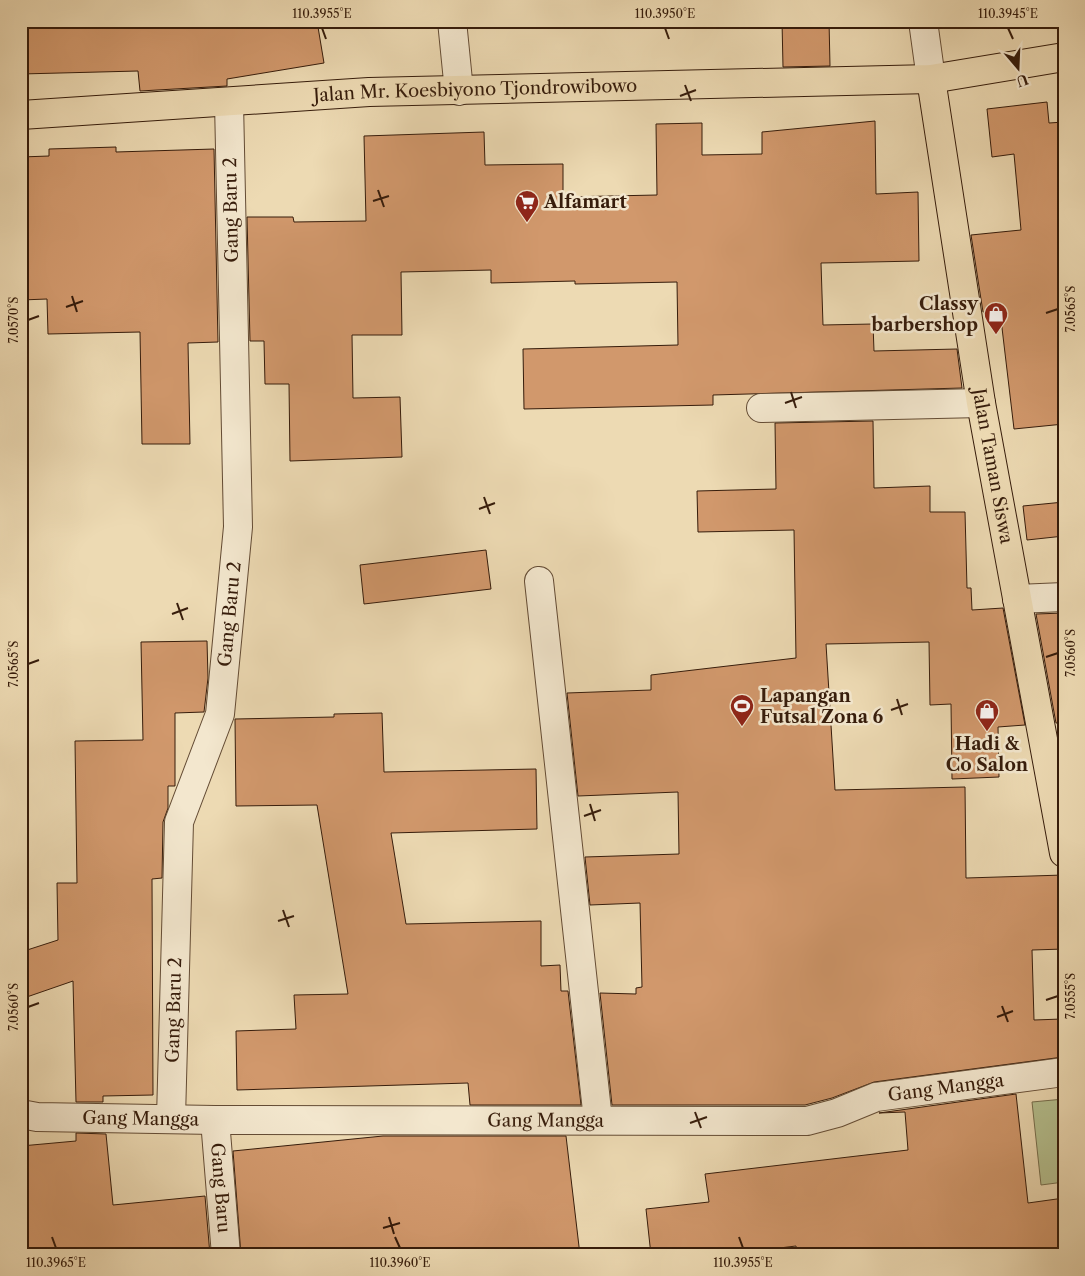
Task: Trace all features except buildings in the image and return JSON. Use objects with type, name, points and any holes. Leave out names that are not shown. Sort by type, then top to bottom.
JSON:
[{"type":"main road","name":"Jalan Mr. Koesbiyono Tjondrowibowo","points":[[21,115],[369,92],[931,79],[1064,57]]},
{"type":"main road","name":"Jalan Taman Siswa","points":[[931,79],[981,403],[1064,853]]},
{"type":"street","points":[[452,21],[459,91]]},
{"type":"street","points":[[923,21],[931,79]]},
{"type":"street","name":"Gang Baru 2","points":[[171,1118],[178,822],[220,714],[238,527],[229,102]]},
{"type":"street","points":[[761,408],[981,403]]},
{"type":"street","points":[[539,580],[598,1120]]},
{"type":"street","points":[[1017,599],[1064,596]]},
{"type":"street","name":"Gang Mangga","points":[[21,1114],[37,1117],[215,1120],[807,1121],[876,1097],[1064,1072]]},
{"type":"street","name":"Gang Baru","points":[[215,1120],[226,1255]]},
{"type":"green space","points":[[1064,1099],[1064,1182],[1041,1185],[1032,1102]]},
{"type":"place","name":"Alfamart","points":[[527,223]]},
{"type":"place","name":"Classy barbershop","points":[[996,335]]},
{"type":"place","name":"Lapangan Futsal Zona 6","points":[[742,727]]},
{"type":"place","name":"Hadi & Co Salon","points":[[987,732]]}]
